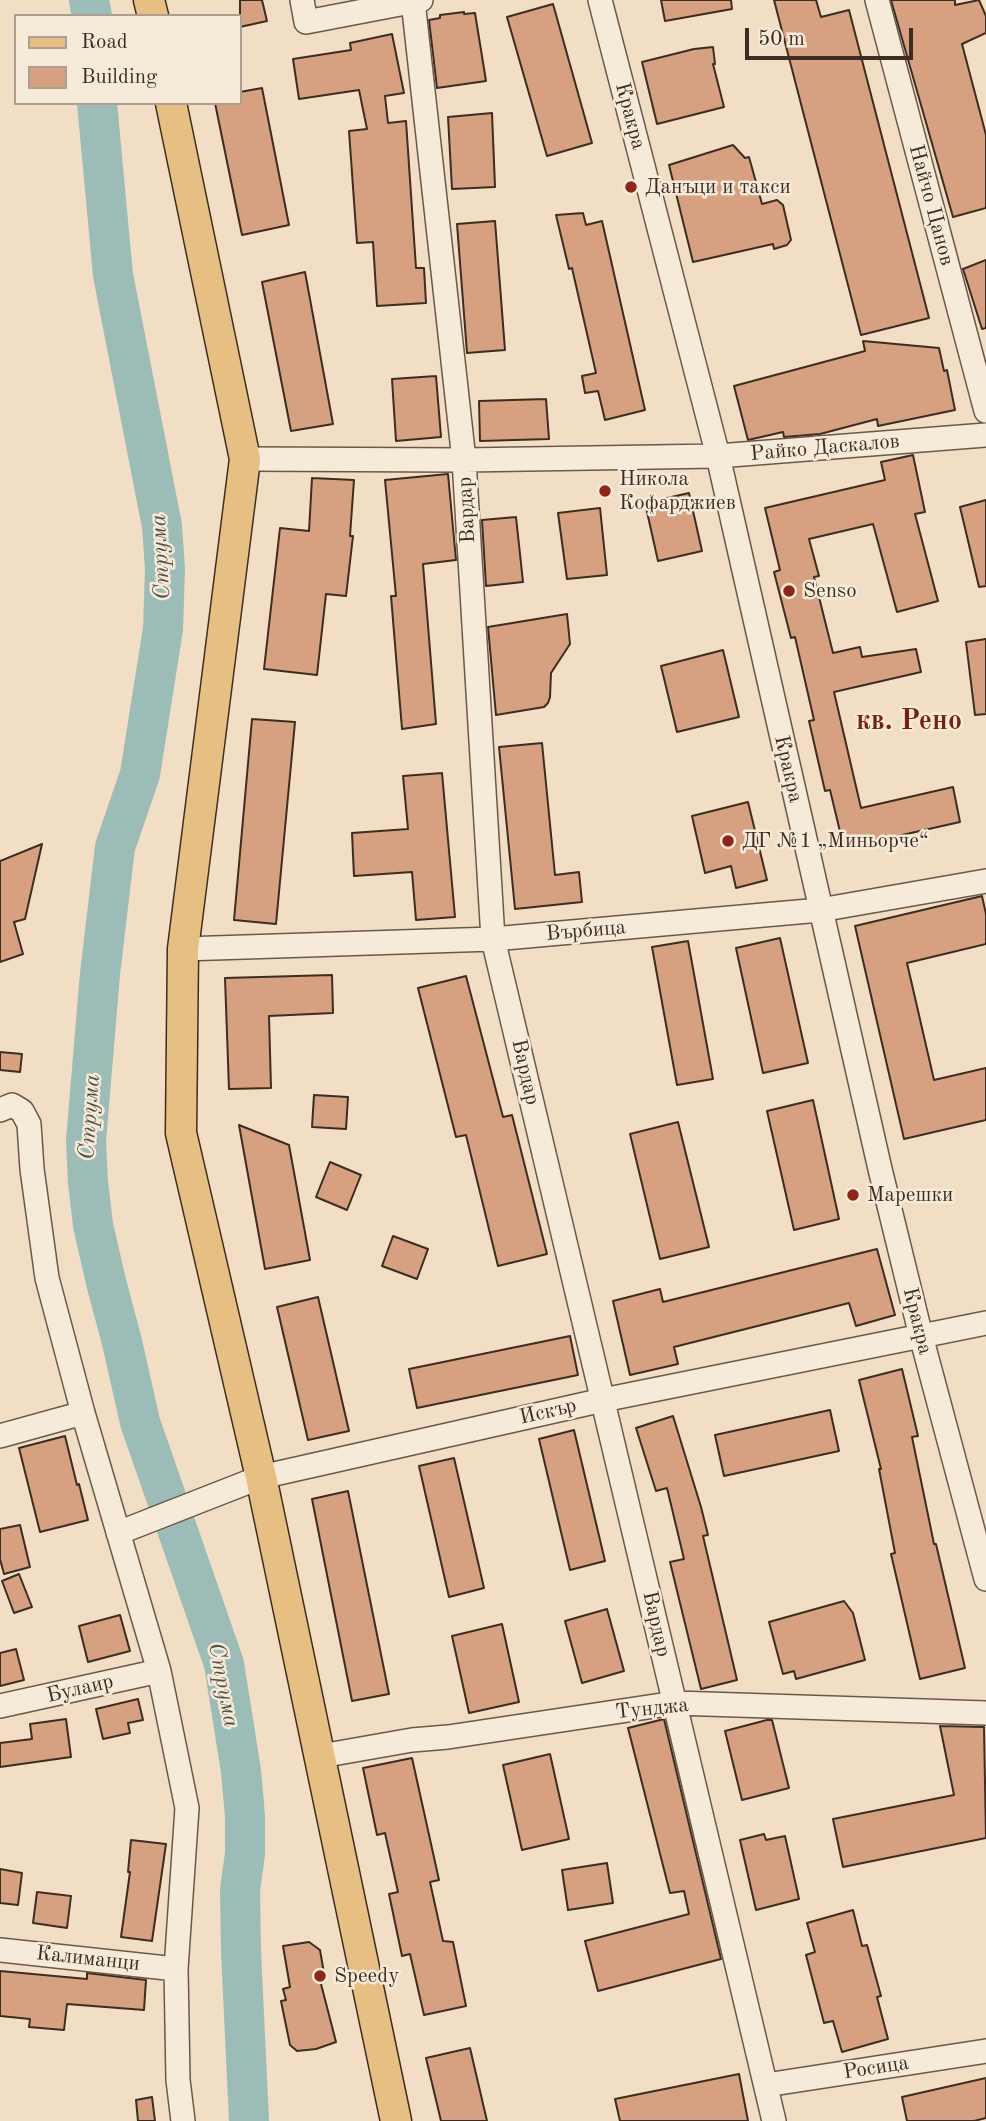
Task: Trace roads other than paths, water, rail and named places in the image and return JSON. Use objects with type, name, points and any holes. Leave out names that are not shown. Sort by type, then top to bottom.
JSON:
[{"type":"main road","points":[[171,105],[245,459],[183,949],[181,1133],[261,1477],[396,2121]]},
{"type":"street","points":[[302,0],[306,22],[417,1]]},
{"type":"street","name":"Кракра","points":[[600,0],[718,456],[820,910],[920,1336],[986,1578]]},
{"type":"street","name":"Найчо Цанов","points":[[877,0],[986,411]]},
{"type":"street","name":"Вардар","points":[[417,1],[464,460],[493,939],[774,2121]]},
{"type":"street","name":"Райко Даскалов","points":[[245,459],[464,460],[718,456],[986,435]]},
{"type":"street","name":"Върбица","points":[[183,949],[493,939],[820,910],[986,881]]},
{"type":"street","points":[[0,1110],[12,1105],[22,1111],[29,1124],[32,1169],[47,1278],[83,1413],[159,1671],[187,1808],[176,1969],[178,2080],[183,2121]]},
{"type":"street","name":"Искър","points":[[118,1533],[261,1477],[603,1400],[986,1323]]},
{"type":"street","points":[[0,1436],[83,1413]]},
{"type":"street","name":"Булаир","points":[[0,1706],[159,1671]]},
{"type":"street","name":"Тунджа","points":[[321,1756],[675,1703],[986,1713]]},
{"type":"street","name":"Калиманци","points":[[0,1950],[176,1969]]},
{"type":"street","name":"Росица","points":[[766,2085],[986,2051]]},
{"type":"waterway","name":"Струма","points":[[89,0],[92,14]]},
{"type":"waterway","name":"Струма","points":[[97,105],[113,275],[162,526],[165,569],[163,629],[140,774],[115,847],[100,974],[86,1141],[88,1182],[93,1225],[140,1422],[224,1664],[241,1771],[245,1816],[245,1854],[240,1890],[249,2121]]},
{"type":"place","name":"Данъци и такси","points":[[631,187]]},
{"type":"place","name":"Никола Кофарджиев","points":[[605,491]]},
{"type":"place","name":"Senso","points":[[789,591]]},
{"type":"place","name":"ДГ №1 „Миньорче“","points":[[728,841]]},
{"type":"place","name":"Марешки","points":[[853,1195]]},
{"type":"place","name":"Speedy","points":[[320,1976]]},
{"type":"district","name":"кв. Рено","points":[[909,722]]}]
